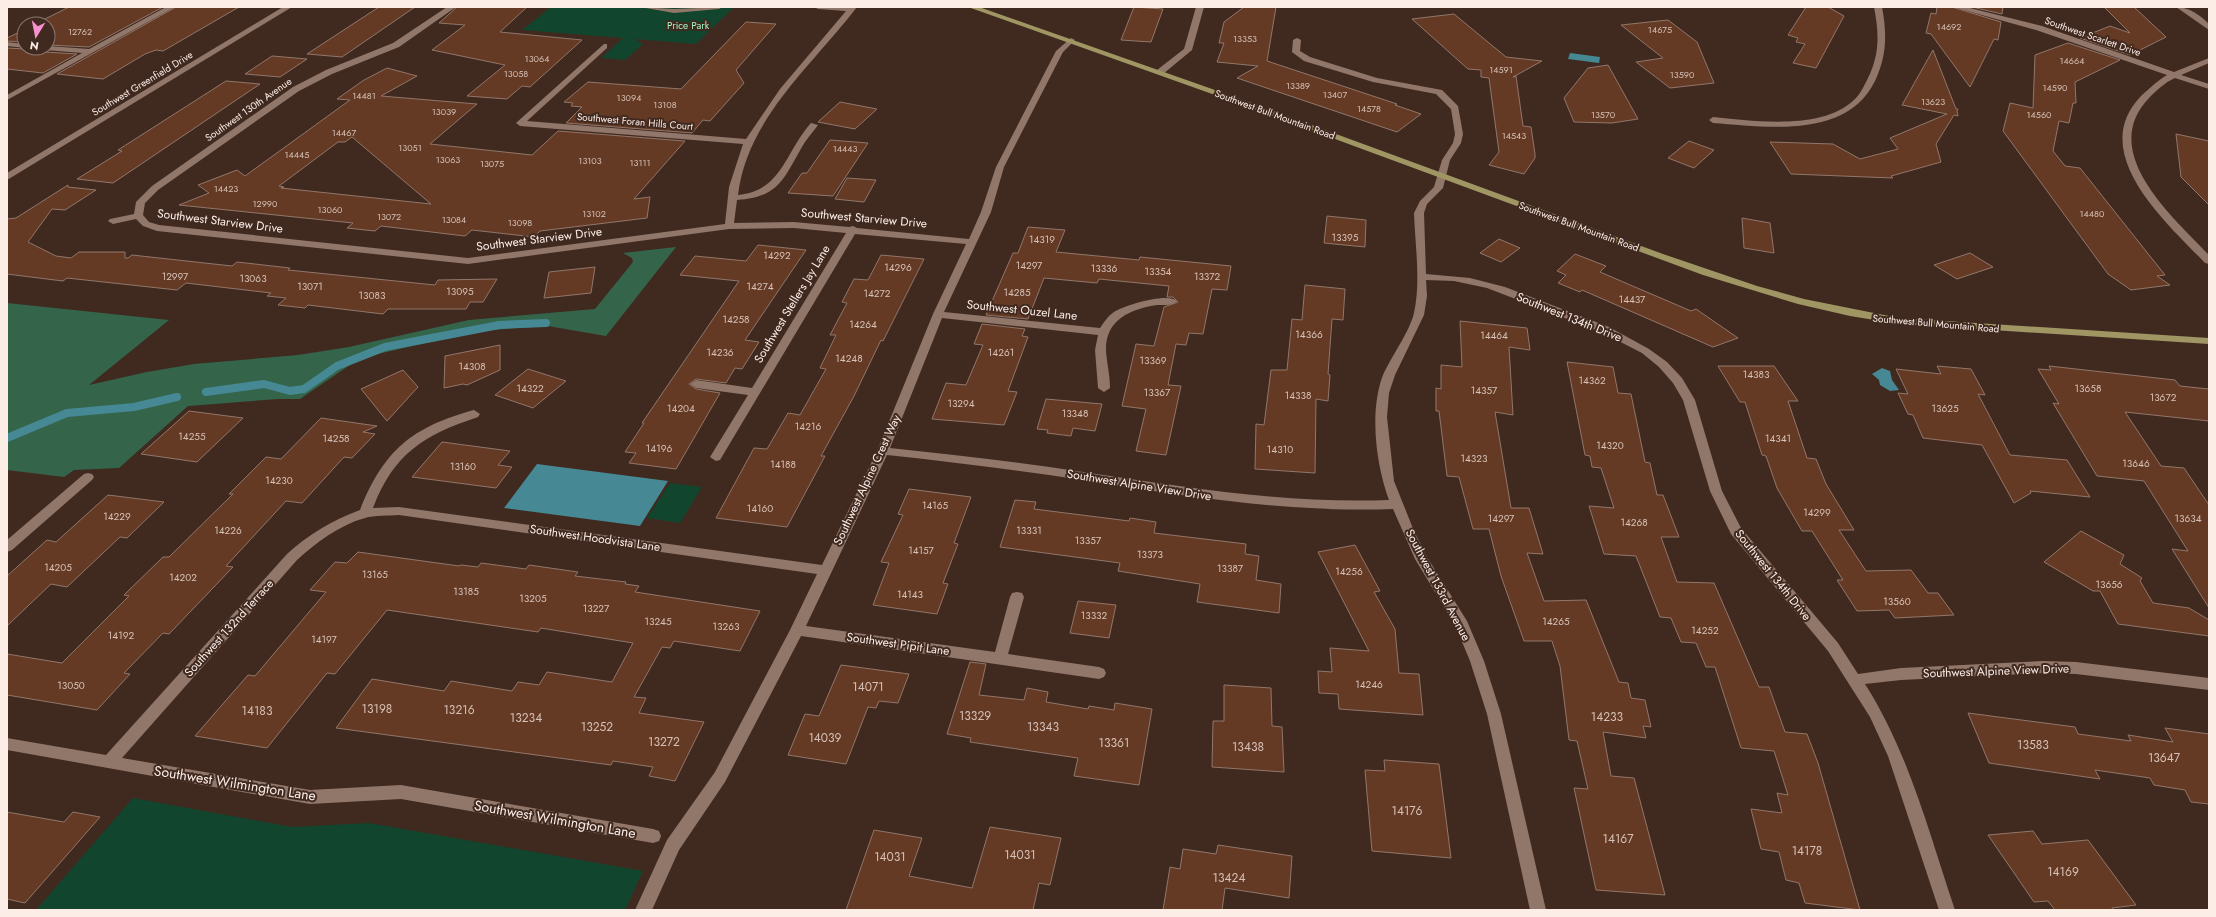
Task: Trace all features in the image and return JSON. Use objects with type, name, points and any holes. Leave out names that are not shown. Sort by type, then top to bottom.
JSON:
[{"type":"main road","name":"Southwest Bull Mountain Road","points":[[972,7],[1160,72],[1723,278],[1804,303],[1867,317],[1961,326],[2209,341]]},
{"type":"street","points":[[7,98],[171,7]]},
{"type":"street","name":"Southwest Greenfield Drive","points":[[7,177],[288,7]]},
{"type":"street","name":"Southwest 130th Avenue","points":[[138,216],[141,202],[155,188],[296,89],[329,72],[396,45],[452,7]]},
{"type":"street","points":[[644,7],[680,11],[719,7]]},
{"type":"street","points":[[818,7],[852,8]]},
{"type":"street","points":[[1160,72],[1188,50],[1200,7]]},
{"type":"street","points":[[1713,120],[1788,123],[1815,120],[1839,113],[1854,104],[1864,93],[1879,67],[1884,32],[1878,7]]},
{"type":"street","name":"Southwest Scarlett Drive","points":[[1957,7],[2039,28],[2176,75],[2209,88]]},
{"type":"street","points":[[2180,7],[2201,20],[2209,28]]},
{"type":"street","points":[[729,226],[732,198],[748,142],[783,92],[852,8]]},
{"type":"street","name":"Southwest Alpine Crest Way","points":[[643,910],[673,845],[720,777],[797,630],[824,570],[883,451],[938,314],[986,212],[1000,167],[1060,51],[1071,40]]},
{"type":"street","name":"Southwest 133rd Avenue","points":[[1297,40],[1296,52],[1300,56],[1376,80],[1439,92],[1455,108],[1459,134],[1441,175],[1438,188],[1423,203],[1419,213],[1422,277],[1419,315],[1389,376],[1383,393],[1381,417],[1383,445],[1388,481],[1396,504],[1422,559],[1445,594],[1462,625],[1477,661],[1494,714],[1526,866],[1538,910]]},
{"type":"street","name":"Southwest Foran Hills Court","points":[[604,46],[520,123],[748,142]]},
{"type":"street","points":[[56,49],[91,52]]},
{"type":"street","points":[[2209,60],[2158,84],[2142,97],[2127,122],[2125,138],[2126,155],[2139,181],[2209,261]]},
{"type":"street","points":[[732,198],[757,194],[774,184],[789,164],[800,142],[814,125]]},
{"type":"street","points":[[113,220],[138,216]]},
{"type":"street","name":"Southwest Starview Drive","points":[[138,216],[146,224],[158,228],[428,258],[468,260],[729,226],[794,225],[853,229],[972,242]]},
{"type":"street","name":"Southwest Stellers Jay Lane","points":[[716,457],[853,229]]},
{"type":"street","name":"Southwest 134th Drive","points":[[1422,277],[1459,279],[1490,286],[1622,337],[1644,350],[1664,365],[1684,389],[1716,491],[1736,531],[1833,647],[1875,713],[1896,756],[1947,910]]},
{"type":"street","points":[[1104,388],[1106,374],[1101,346],[1103,332],[1114,318],[1126,308],[1141,304],[1172,301]]},
{"type":"street","name":"Southwest Ouzel Lane","points":[[938,314],[1103,332]]},
{"type":"street","points":[[696,384],[754,392]]},
{"type":"street","points":[[365,513],[380,476],[402,448],[454,420],[474,414]]},
{"type":"street","name":"Southwest Alpine View Drive","points":[[883,451],[1021,467],[1232,499],[1303,505],[1348,506],[1396,504]]},
{"type":"street","points":[[7,547],[88,477]]},
{"type":"street","name":"Southwest Hoodvista Lane","points":[[365,513],[399,511],[824,570]]},
{"type":"street","name":"Southwest 132nd Terrace","points":[[109,762],[292,557],[328,529],[365,513]]},
{"type":"street","points":[[1000,659],[1017,597]]},
{"type":"street","name":"Southwest Pipit Lane","points":[[797,630],[1099,673]]},
{"type":"street","name":"Southwest Alpine View Drive","points":[[1854,680],[1901,674],[2043,666],[2076,668],[2209,684]]},
{"type":"street","name":"Southwest Wilmington Lane","points":[[7,744],[310,797],[401,792],[653,836]]},
{"type":"green space","name":"Price Park","points":[[551,7],[734,7],[696,44],[634,39],[643,44],[625,60],[601,58],[623,38],[522,30]]},
{"type":"green space","points":[[676,247],[606,336],[548,326],[478,331],[360,358],[300,399],[278,399],[188,406],[119,468],[74,470],[64,477],[7,470],[7,303],[169,320],[89,385],[147,372],[194,364],[298,355],[349,347],[469,320],[595,309],[633,262],[632,258],[623,253]]},
{"type":"green space","points":[[670,483],[702,487],[680,523],[647,518]]},
{"type":"green space","points":[[133,798],[292,827],[369,823],[643,871],[625,910],[36,910]]},
{"type":"water","points":[[1570,53],[1600,57],[1599,63],[1568,59]]},
{"type":"water","points":[[1882,368],[1890,371],[1892,380],[1899,390],[1890,391],[1880,385],[1879,380],[1872,374]]},
{"type":"water","points":[[537,464],[668,481],[640,526],[504,508]]},
{"type":"building","points":[[69,7],[163,7],[89,47],[56,45],[56,16],[51,16]]},
{"type":"building","points":[[176,7],[239,7],[163,51],[156,50],[145,54],[103,79],[57,74]]},
{"type":"building","points":[[379,7],[415,7],[342,57],[307,54]]},
{"type":"building","points":[[457,7],[527,7],[500,32],[582,40],[530,87],[522,86],[507,99],[467,96],[505,65],[432,50],[465,25],[439,23]]},
{"type":"building","points":[[1134,7],[1163,9],[1151,42],[1121,40]]},
{"type":"building","points":[[1244,7],[1276,7],[1267,61],[1397,104],[1395,105],[1421,114],[1397,132],[1237,78],[1258,66],[1217,62],[1224,43],[1219,43],[1224,22]]},
{"type":"building","points":[[1806,7],[1828,7],[1844,16],[1816,68],[1793,63],[1805,44],[1796,42],[1798,38],[1788,35]]},
{"type":"building","points":[[1937,7],[1952,7],[2001,22],[1998,40],[1994,39],[1970,87],[1931,34],[1926,33],[1931,13],[1936,14]]},
{"type":"building","points":[[1972,7],[2003,7],[2002,14]]},
{"type":"building","points":[[2104,7],[2134,7],[2166,37],[2130,55],[2080,38],[2110,26],[2130,33]]},
{"type":"building","points":[[1454,14],[1506,57],[1542,61],[1513,77],[1516,76],[1523,126],[1531,127],[1535,154],[1535,158],[1524,174],[1489,165],[1499,152],[1489,78],[1481,77],[1481,70],[1468,69],[1412,19]]},
{"type":"building","points":[[1668,20],[1697,42],[1714,83],[1670,88],[1636,62],[1663,58],[1621,25]]},
{"type":"building","points":[[746,22],[776,24],[736,70],[744,83],[710,121],[703,120],[692,133],[566,123],[582,107],[571,106],[573,103],[564,102],[588,82],[681,89]]},
{"type":"building","points":[[16,34],[16,42],[7,41],[7,38]]},
{"type":"building","points":[[2068,43],[2120,60],[2075,82],[2076,103],[2073,103],[2069,123],[2059,121],[2053,151],[2065,166],[2080,168],[2165,275],[2157,276],[2170,285],[2131,290],[2108,274],[2003,131],[2010,103],[2033,108],[2035,55]]},
{"type":"building","points":[[7,48],[16,48],[16,56],[56,56],[56,53],[77,54],[43,73],[7,69]]},
{"type":"building","points":[[1933,50],[1956,109],[1958,109],[1958,116],[1954,115],[1936,144],[1941,162],[1891,176],[1893,178],[1791,174],[1770,142],[1833,144],[1860,159],[1898,149],[1890,138],[1947,114],[1902,105]]},
{"type":"building","points":[[272,56],[307,59],[280,77],[245,74]]},
{"type":"building","points":[[1608,65],[1638,119],[1612,123],[1574,122],[1564,98],[1588,68]]},
{"type":"building","points":[[387,68],[417,76],[381,96],[477,104],[430,144],[532,155],[558,131],[685,141],[634,199],[650,197],[647,218],[540,231],[534,237],[472,230],[465,236],[381,226],[375,231],[347,228],[353,223],[179,205],[209,193],[198,185],[237,170],[245,176],[350,100],[337,99],[364,80]],"holes":[[[352,137],[431,204],[281,188],[284,187],[279,186],[338,142],[345,142]]]},
{"type":"building","points":[[226,81],[260,84],[113,183],[77,179],[122,151],[118,150]]},
{"type":"building","points":[[840,102],[877,109],[855,129],[818,122]]},
{"type":"building","points":[[2176,134],[2209,141],[2209,205],[2181,177]]},
{"type":"building","points":[[830,140],[868,143],[833,196],[788,193],[802,173],[807,173]]},
{"type":"building","points":[[1689,141],[1714,150],[1694,168],[1668,158]]},
{"type":"building","points":[[847,178],[876,180],[864,202],[835,199]]},
{"type":"building","points":[[68,185],[68,187],[96,190],[65,210],[52,209],[28,242],[56,256],[71,258],[79,252],[125,252],[125,258],[132,255],[232,266],[237,262],[290,268],[288,270],[435,285],[438,280],[497,279],[483,302],[470,302],[466,309],[388,309],[383,314],[308,305],[305,308],[278,305],[286,298],[267,296],[271,293],[186,283],[177,290],[67,278],[63,281],[7,274],[7,219],[16,218]]},
{"type":"building","points":[[1327,216],[1366,220],[1365,247],[1324,243]]},
{"type":"building","points":[[1742,218],[1770,223],[1774,253],[1744,248]]},
{"type":"building","points":[[1028,227],[1065,230],[1056,252],[1139,260],[1140,257],[1231,266],[1227,290],[1212,289],[1203,334],[1189,333],[1186,345],[1176,344],[1168,385],[1181,386],[1166,455],[1136,451],[1146,409],[1122,406],[1136,344],[1154,346],[1164,307],[1178,302],[1173,297],[1167,297],[1169,286],[1099,279],[1097,283],[1044,278],[1028,319],[986,315],[1013,253],[1018,253]]},
{"type":"building","points":[[1499,239],[1520,248],[1501,262],[1480,253]]},
{"type":"building","points":[[758,245],[806,250],[745,340],[759,342],[742,369],[735,368],[726,383],[696,379],[689,384],[696,389],[720,393],[676,469],[629,463],[636,453],[625,452],[644,423],[642,423],[739,281],[680,275],[695,256],[746,261]]},
{"type":"building","points":[[1970,253],[1993,267],[1957,279],[1934,265]]},
{"type":"building","points":[[1575,254],[1606,266],[1600,272],[1691,311],[1696,309],[1738,338],[1713,347],[1582,290],[1580,292],[1558,283],[1566,275],[1557,271]]},
{"type":"building","points":[[881,255],[924,259],[883,341],[881,340],[854,396],[821,456],[825,456],[787,527],[716,518],[754,448],[767,449],[788,413],[800,415],[826,369],[820,368],[836,335],[830,335],[847,303],[842,302],[854,279],[868,280]]},
{"type":"building","points":[[595,267],[591,293],[544,298],[549,272]]},
{"type":"building","points":[[1305,285],[1345,289],[1343,320],[1332,319],[1328,374],[1330,375],[1328,401],[1316,399],[1315,473],[1255,469],[1256,424],[1264,425],[1271,370],[1287,370],[1292,319],[1302,320]]},
{"type":"building","points":[[1460,321],[1527,328],[1530,350],[1509,347],[1513,415],[1495,412],[1511,508],[1529,508],[1543,554],[1527,553],[1544,601],[1586,600],[1619,682],[1628,683],[1631,698],[1645,700],[1651,727],[1643,726],[1646,738],[1603,732],[1611,776],[1634,778],[1665,895],[1596,890],[1574,788],[1588,789],[1577,741],[1569,740],[1560,666],[1552,641],[1524,641],[1501,576],[1489,529],[1473,529],[1459,477],[1447,476],[1439,411],[1436,411],[1436,388],[1441,389],[1441,365],[1462,367]]},
{"type":"building","points":[[982,324],[1025,329],[1022,336],[1028,337],[1008,391],[1017,392],[1004,425],[932,419],[946,383],[966,385],[983,345],[974,344]]},
{"type":"building","points":[[500,345],[500,370],[467,385],[463,384],[444,388],[445,356]]},
{"type":"building","points":[[1567,362],[1613,367],[1618,393],[1631,394],[1645,462],[1650,463],[1657,495],[1663,495],[1679,537],[1661,537],[1677,582],[1714,583],[1759,687],[1769,687],[1785,732],[1807,734],[1818,763],[1860,910],[1805,903],[1799,883],[1786,880],[1779,852],[1761,849],[1751,809],[1782,813],[1777,793],[1788,795],[1774,751],[1741,748],[1715,667],[1706,667],[1696,643],[1681,642],[1671,618],[1660,617],[1636,556],[1604,554],[1589,506],[1614,508],[1601,468],[1592,467],[1590,456],[1585,455]]},
{"type":"building","points":[[1718,366],[1774,366],[1798,401],[1788,401],[1807,458],[1816,459],[1826,484],[1854,530],[1839,530],[1866,571],[1911,570],[1928,593],[1938,593],[1954,615],[1895,618],[1889,610],[1857,611],[1837,580],[1843,580],[1812,531],[1802,531],[1777,488],[1766,456],[1762,455],[1745,402],[1740,402]]},
{"type":"building","points":[[1937,366],[1971,369],[1985,395],[1978,394],[2010,455],[2067,460],[2090,497],[2030,491],[2031,493],[2014,503],[1982,445],[1923,438],[1913,415],[1908,414],[1898,393],[1908,394],[1896,369],[1941,374]]},
{"type":"building","points":[[2049,366],[2175,380],[2180,386],[2209,389],[2209,421],[2125,412],[2161,466],[2184,468],[2209,505],[2209,608],[2172,549],[2188,551],[2144,481],[2097,476],[2053,403],[2059,404],[2038,369],[2051,370]]},
{"type":"building","points":[[528,369],[566,381],[533,408],[495,395]]},
{"type":"building","points":[[403,370],[418,387],[387,421],[361,389]]},
{"type":"building","points":[[1046,399],[1102,404],[1095,431],[1073,428],[1071,436],[1047,433],[1048,430],[1037,429]]},
{"type":"building","points":[[189,411],[243,418],[197,462],[141,454]]},
{"type":"building","points":[[321,418],[377,426],[363,432],[375,434],[352,458],[344,457],[302,503],[286,501],[226,566],[233,567],[169,634],[163,633],[124,673],[130,674],[97,710],[7,695],[7,654],[62,663],[129,596],[124,595],[163,557],[169,557],[233,494],[229,494],[266,457],[281,459]]},
{"type":"building","points":[[442,442],[510,451],[498,465],[512,467],[496,488],[412,477]]},
{"type":"building","points":[[909,489],[971,497],[954,543],[958,544],[943,583],[948,584],[937,614],[873,605],[889,563],[881,562],[903,515],[898,514]]},
{"type":"building","points":[[108,495],[164,502],[127,538],[120,537],[67,587],[51,584],[7,626],[7,576],[47,540],[56,542]]},
{"type":"building","points":[[1015,500],[1036,502],[1034,509],[1129,521],[1130,518],[1156,522],[1154,533],[1246,544],[1245,554],[1259,556],[1256,580],[1281,584],[1279,613],[1197,602],[1200,584],[1118,571],[1120,563],[1000,547]]},
{"type":"building","points":[[2081,531],[2124,555],[2120,564],[2142,578],[2140,581],[2153,603],[2189,608],[2209,620],[2209,636],[2118,624],[2100,591],[2093,591],[2044,562]]},
{"type":"building","points":[[1355,545],[1380,591],[1374,592],[1395,629],[1399,673],[1419,674],[1423,715],[1339,709],[1338,694],[1319,693],[1318,671],[1332,672],[1330,648],[1369,651],[1318,552]]},
{"type":"building","points":[[358,552],[459,566],[478,567],[481,563],[526,569],[529,565],[578,572],[575,576],[626,582],[625,584],[639,586],[635,592],[760,611],[740,651],[674,641],[670,648],[662,647],[634,697],[646,698],[639,713],[704,722],[675,781],[649,776],[653,767],[613,761],[611,765],[336,728],[372,679],[444,691],[451,681],[512,691],[518,682],[539,685],[547,672],[612,682],[633,643],[541,628],[538,632],[387,610],[335,674],[327,673],[267,748],[195,736],[248,675],[255,676],[326,592],[310,590],[335,562],[347,563]]},
{"type":"building","points":[[1078,601],[1116,605],[1109,638],[1070,633]]},
{"type":"building","points":[[970,662],[986,664],[979,695],[1024,700],[1027,688],[1048,692],[1046,702],[1088,709],[1089,706],[1114,710],[1115,703],[1152,709],[1139,785],[1074,776],[1078,758],[970,742],[971,738],[947,734]]},
{"type":"building","points":[[841,665],[909,674],[898,703],[879,701],[876,708],[868,707],[846,764],[788,755],[805,714],[819,716]]},
{"type":"building","points":[[1224,685],[1271,688],[1272,726],[1282,727],[1284,772],[1212,767],[1213,721],[1224,721]]},
{"type":"building","points":[[1968,713],[2075,727],[2078,734],[2131,741],[2128,735],[2173,742],[2165,728],[2209,734],[2209,804],[2191,802],[2185,790],[2154,785],[2150,778],[2095,770],[2100,779],[1989,763]]},
{"type":"building","points":[[1384,760],[1439,764],[1451,858],[1372,851],[1365,770],[1385,771]]},
{"type":"building","points":[[7,812],[64,822],[73,812],[100,817],[25,903],[7,899]]},
{"type":"building","points":[[990,827],[1061,838],[1050,885],[1039,883],[1033,910],[846,910],[874,830],[922,838],[909,876],[972,888]]},
{"type":"building","points":[[2033,831],[2042,844],[2088,840],[2136,905],[2112,908],[2113,910],[2055,910],[2048,901],[2034,902],[1988,835]]},
{"type":"building","points":[[1218,845],[1292,856],[1289,898],[1225,888],[1222,910],[1163,910],[1170,867],[1180,869],[1183,849],[1216,854]]},
{"type":"waterway","points":[[206,392],[264,384],[290,391],[304,389],[337,366],[385,347],[499,325],[546,323]]},
{"type":"waterway","points":[[7,438],[67,413],[134,407],[177,397]]}]
